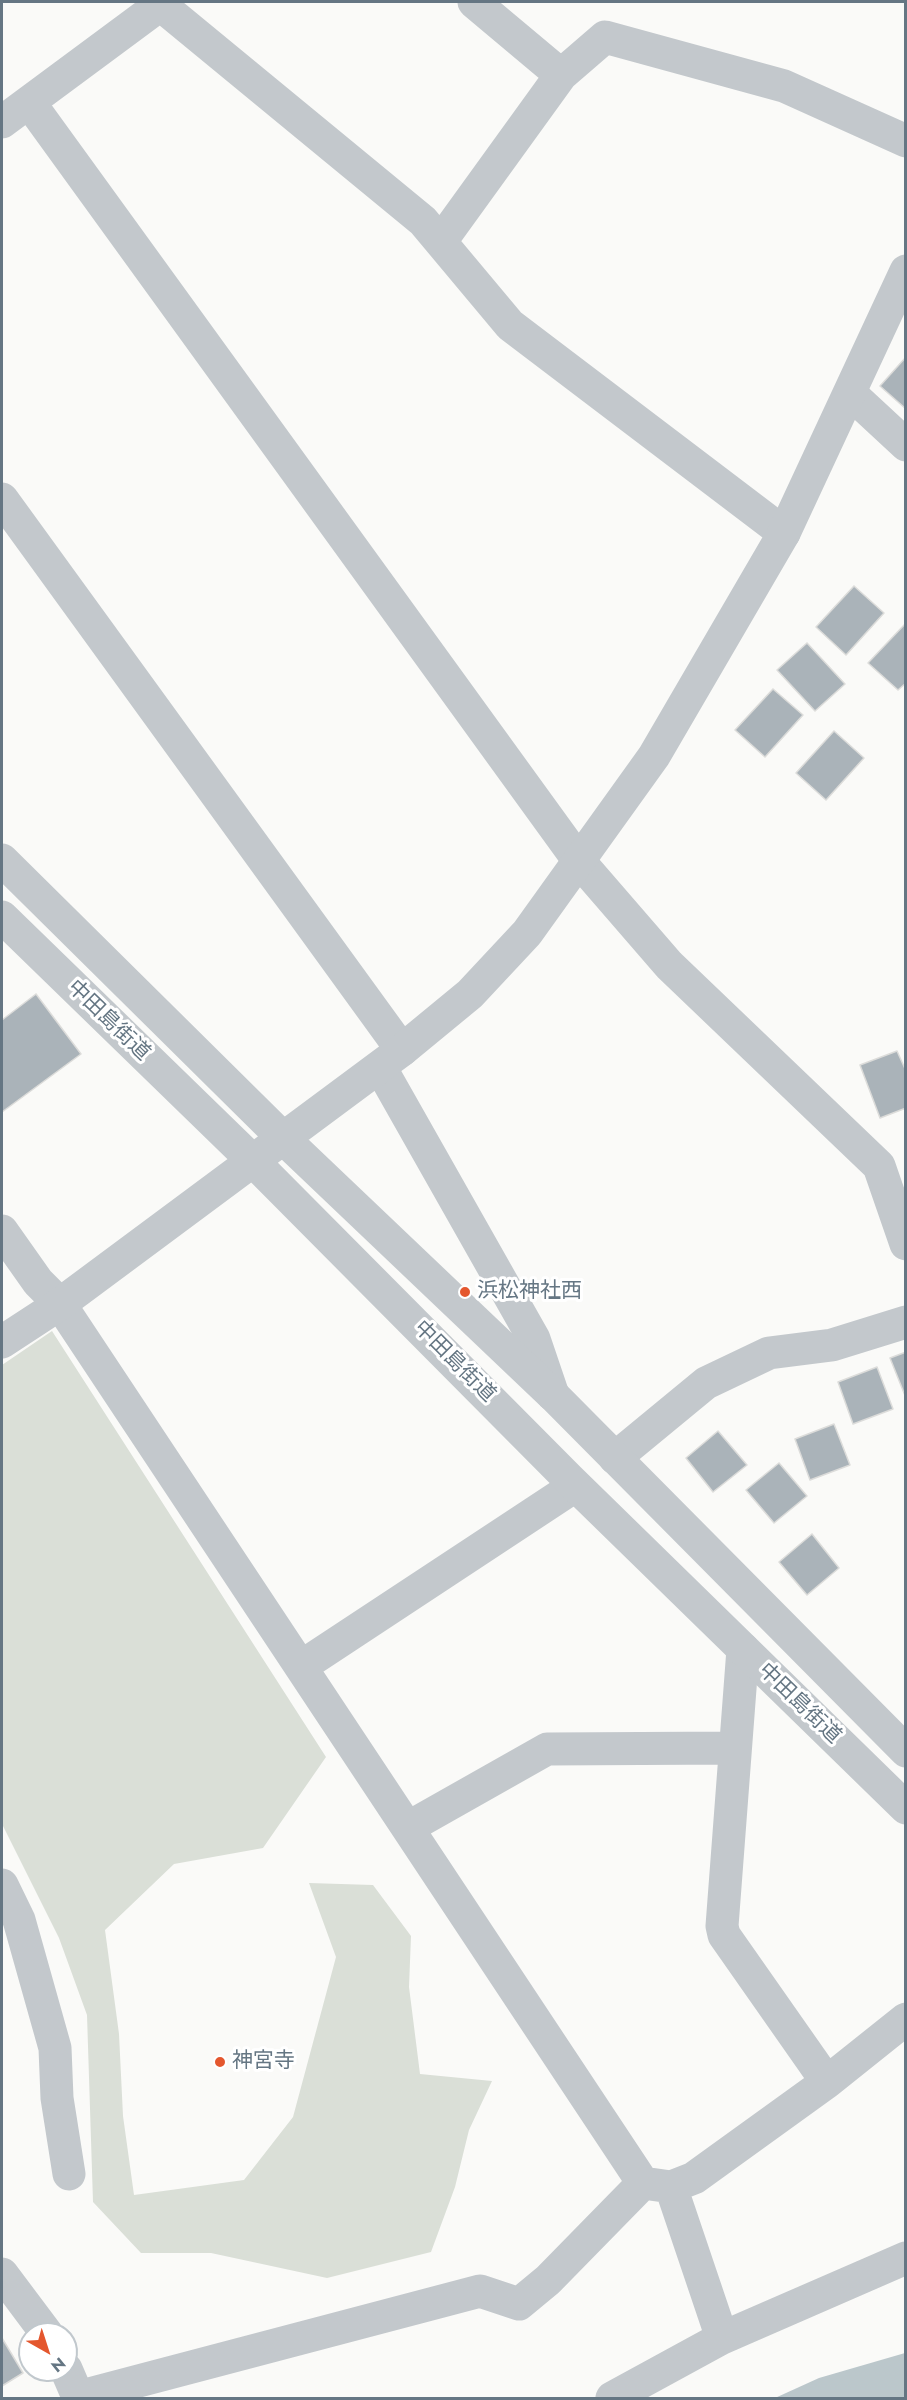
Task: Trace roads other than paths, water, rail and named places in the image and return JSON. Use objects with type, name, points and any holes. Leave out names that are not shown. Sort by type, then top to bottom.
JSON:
[{"type":"street","points":[[2,122],[161,2],[423,221],[510,325],[784,533]]},
{"type":"street","points":[[474,2],[561,75]]},
{"type":"street","points":[[441,241],[561,75],[605,37],[784,86],[906,141]]},
{"type":"street","points":[[29,102],[579,861],[669,965],[879,1166],[906,1244]]},
{"type":"street","points":[[2,1342],[60,1304],[391,1058],[470,994],[527,933],[654,756],[784,533],[906,271]]},
{"type":"street","points":[[850,394],[906,445]]},
{"type":"street","points":[[2,499],[391,1058],[534,1339],[553,1395]]},
{"type":"street","name":"中田島街道","points":[[2,860],[284,1139],[553,1395],[906,1751]]},
{"type":"street","name":"中田島街道","points":[[2,917],[254,1162],[575,1486],[906,1808]]},
{"type":"street","points":[[2,1231],[38,1282],[60,1304],[409,1827],[657,2185],[722,2338]]},
{"type":"street","points":[[615,1458],[706,1383],[769,1353],[832,1345],[906,1322]]},
{"type":"street","points":[[302,1666],[575,1486]]},
{"type":"street","points":[[743,1649],[722,1926],[724,1935],[827,2082]]},
{"type":"street","points":[[409,1827],[547,1749],[735,1748]]},
{"type":"street","points":[[2,1885],[19,1920],[55,2048],[57,2098],[69,2174]]},
{"type":"street","points":[[72,2382],[78,2397],[480,2291],[519,2304],[657,2185],[694,2178],[827,2082],[906,2019]]},
{"type":"street","points":[[612,2398],[722,2338],[906,2258]]},
{"type":"street","points":[[2,2274],[38,2322]]},
{"type":"place","name":"浜松神社西","points":[[465,1292]]},
{"type":"place","name":"神宮寺","points":[[220,2062]]}]
